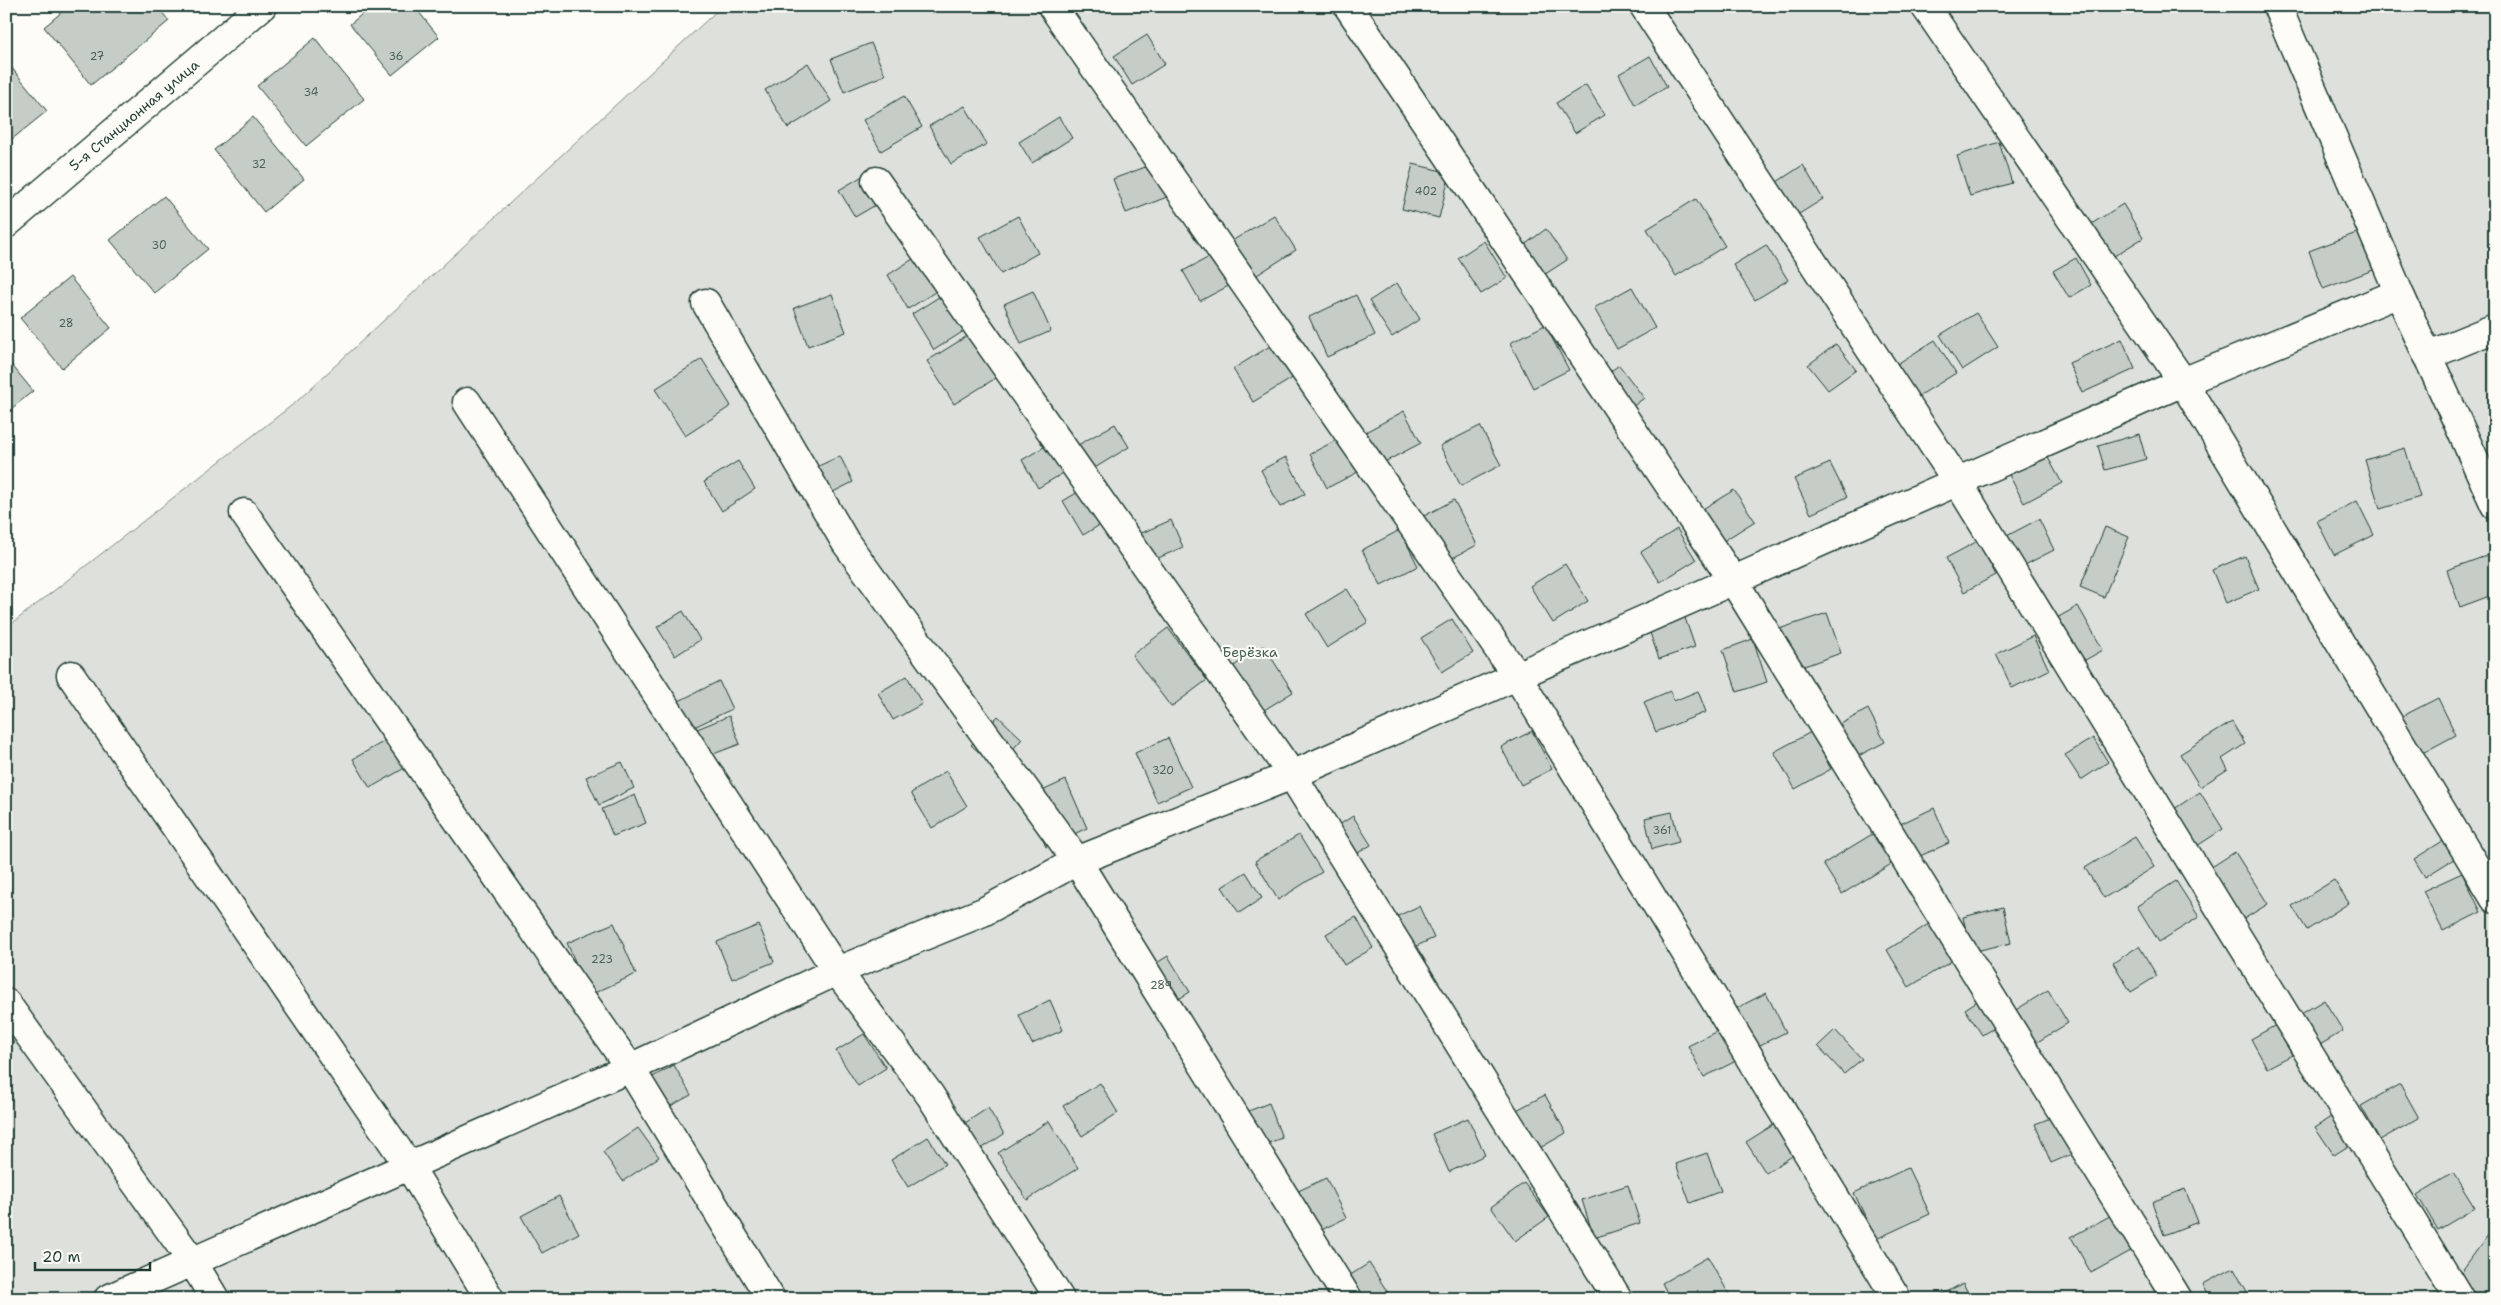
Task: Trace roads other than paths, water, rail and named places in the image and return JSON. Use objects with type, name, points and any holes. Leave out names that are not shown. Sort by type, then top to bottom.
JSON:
[{"type":"street","name":"5-я Станционная улица","points":[[6,224],[262,6]]},
{"type":"street","points":[[1052,6],[1517,676],[1897,1299]]},
{"type":"street","points":[[1348,6],[1733,580],[2178,1299]]},
{"type":"street","points":[[1644,6],[1958,481],[2460,1299]]},
{"type":"street","points":[[1925,6],[2183,382],[2495,899]]},
{"type":"street","points":[[2277,6],[2399,293],[2495,504]]},
{"type":"street","points":[[876,181],[1292,775],[1618,1299]]},
{"type":"street","points":[[108,1299],[630,1068],[837,971],[983,912],[1077,861],[1292,775],[2183,382],[2399,293]]},
{"type":"street","points":[[706,303],[846,543],[1077,861],[1348,1299]]},
{"type":"street","points":[[2427,356],[2495,328]]},
{"type":"street","points":[[467,402],[837,971],[930,1095],[1060,1299]]},
{"type":"street","points":[[244,513],[630,1068],[771,1299]]},
{"type":"street","points":[[71,676],[409,1166],[490,1299]]},
{"type":"street","points":[[6,1003],[192,1261],[215,1299]]},
{"type":"park label","name":"Берёзка","points":[[1250,652]]}]
